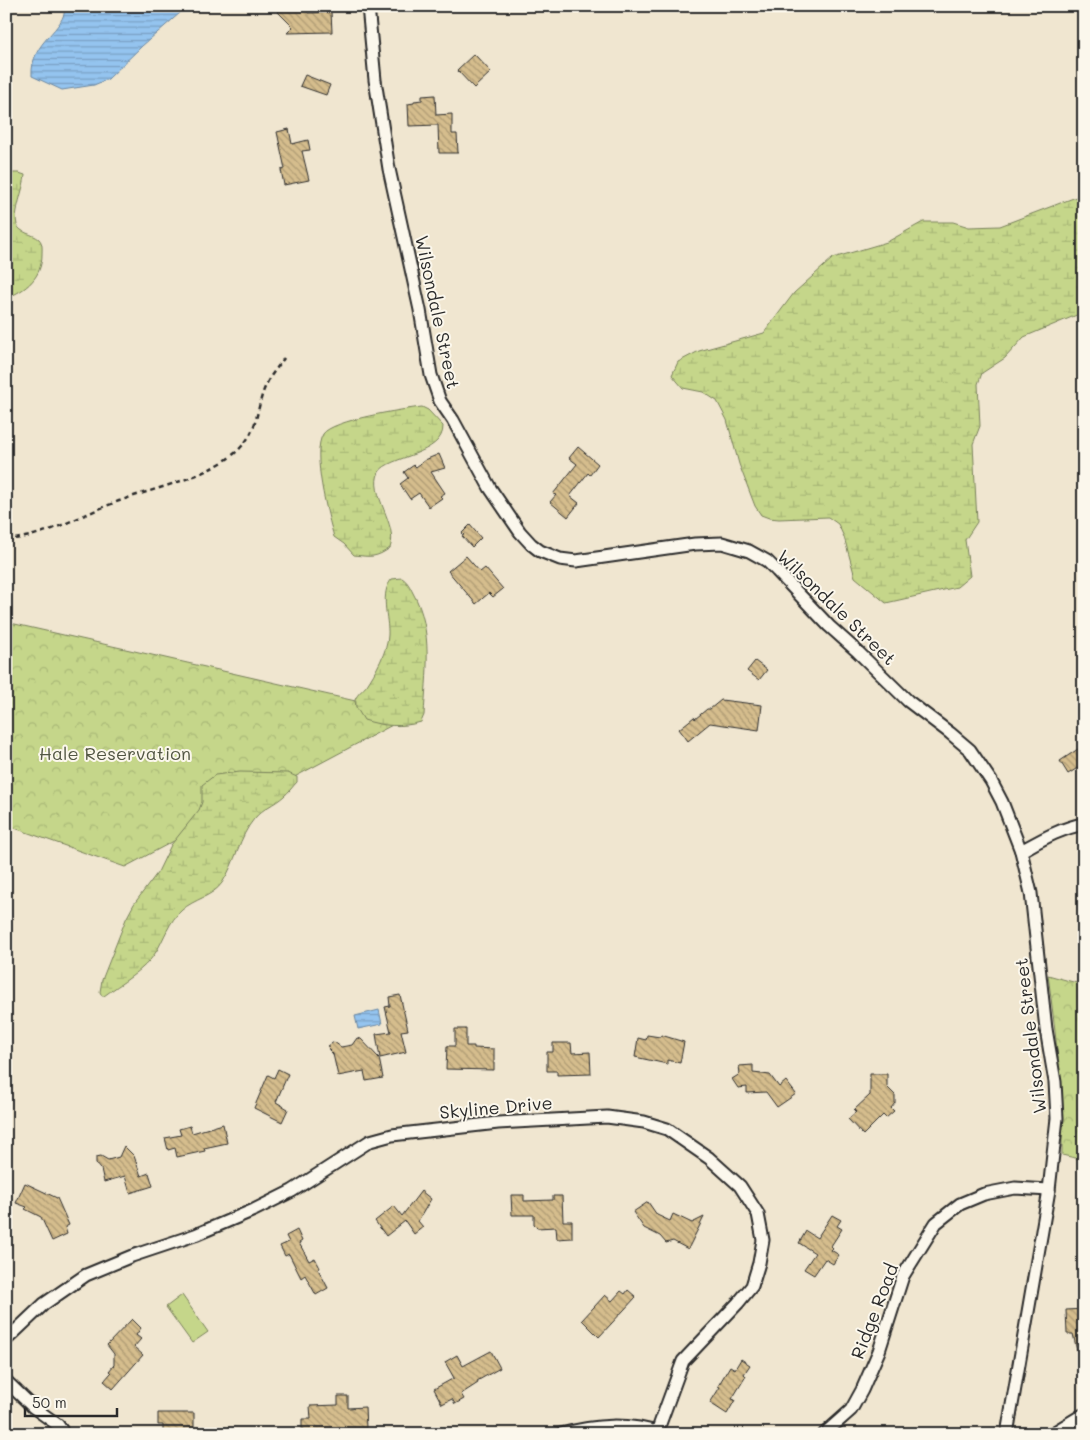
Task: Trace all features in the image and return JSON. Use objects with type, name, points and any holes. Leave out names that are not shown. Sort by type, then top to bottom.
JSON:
[{"type":"main road","points":[[1056,1434],[1084,1417]]},
{"type":"street","name":"Wilsondale Street","points":[[368,6],[374,80],[389,168],[420,310],[431,375],[440,401],[453,420],[490,488],[520,532],[540,551],[560,559],[576,561],[695,544],[722,543],[749,550],[767,561],[829,626],[908,700],[970,750],[995,788],[1013,826],[1021,851],[1030,893],[1046,1029],[1056,1091],[1057,1118],[1049,1190],[1007,1434]]},
{"type":"street","points":[[1021,851],[1072,826],[1084,824]]},
{"type":"street","name":"Skyline Drive","points":[[6,1340],[44,1304],[86,1275],[132,1256],[195,1235],[254,1210],[292,1191],[370,1141],[392,1135],[498,1122],[607,1117],[644,1122],[667,1129],[708,1158],[740,1186],[758,1214],[763,1240],[752,1286],[683,1361],[659,1433]]},
{"type":"street","name":"Ridge Road","points":[[824,1434],[850,1410],[862,1390],[879,1351],[903,1276],[936,1223],[960,1204],[984,1194],[1015,1188],[1049,1190]]},
{"type":"street","points":[[6,1381],[33,1407],[58,1426],[64,1434]]},
{"type":"street","points":[[561,1434],[587,1427],[624,1426],[659,1433]]},
{"type":"path","points":[[6,540],[26,538],[52,530],[113,503],[194,476],[232,456],[251,434],[266,384],[284,358]]},
{"type":"green space","points":[[6,173],[25,175],[16,214],[17,225],[21,230],[39,239],[42,248],[39,269],[32,282],[14,295],[6,298]]},
{"type":"green space","points":[[1084,194],[1084,312],[1024,337],[1005,358],[982,373],[978,384],[980,426],[973,444],[977,522],[965,540],[970,576],[957,587],[886,603],[855,577],[844,537],[838,524],[828,517],[779,519],[761,515],[755,506],[739,464],[727,420],[717,401],[703,392],[683,388],[672,375],[678,362],[699,351],[764,333],[794,293],[833,258],[887,242],[923,222],[953,222],[969,227],[1000,226]]},
{"type":"green space","points":[[422,407],[428,410],[443,426],[441,436],[426,449],[384,467],[379,472],[377,480],[377,490],[391,529],[392,539],[390,548],[381,554],[373,556],[354,555],[334,537],[328,515],[319,455],[323,434],[340,424],[354,420]]},
{"type":"green space","points":[[402,578],[412,591],[420,607],[424,622],[427,653],[424,715],[421,722],[392,726],[364,720],[356,707],[355,700],[374,674],[386,647],[388,628],[385,598],[388,585],[392,579]]},
{"type":"green space","name":"Hale Reservation","points":[[6,622],[413,714],[125,867],[6,825]]},
{"type":"green space","points":[[240,772],[288,773],[297,777],[297,782],[284,796],[254,819],[245,834],[227,875],[218,888],[177,914],[151,959],[132,976],[102,996],[100,992],[102,980],[126,919],[134,904],[158,872],[171,845],[199,810],[202,802],[202,785],[215,775]]},
{"type":"green space","points":[[1048,975],[1084,985],[1084,1160],[1062,1155],[1058,1065]]},
{"type":"green space","points":[[182,1295],[208,1332],[192,1343],[166,1307]]},
{"type":"water","points":[[65,6],[188,6],[108,79],[94,85],[62,90],[32,76],[36,53],[60,22],[64,15]]},
{"type":"water","points":[[379,1010],[382,1024],[358,1029],[355,1016]]},
{"type":"building","points":[[284,6],[302,6],[308,13],[331,12],[332,32],[287,33],[293,27],[278,12]]},
{"type":"building","points":[[474,54],[491,72],[474,88],[457,70]]},
{"type":"building","points":[[305,75],[330,85],[326,95],[300,86]]},
{"type":"building","points":[[435,95],[436,115],[452,114],[452,134],[457,134],[458,153],[439,153],[438,125],[409,126],[408,104],[422,100],[422,96]]},
{"type":"building","points":[[289,129],[292,144],[308,140],[310,150],[302,151],[309,180],[284,185],[281,170],[285,169],[277,132]]},
{"type":"building","points":[[578,447],[598,464],[590,475],[588,473],[570,496],[579,503],[568,517],[550,502],[556,495],[553,494],[577,464],[569,458]]},
{"type":"building","points":[[439,454],[445,468],[431,472],[445,493],[440,496],[442,498],[429,507],[419,493],[410,499],[400,484],[408,478],[404,472],[414,465],[416,467],[425,460]]},
{"type":"building","points":[[470,525],[481,538],[472,547],[462,536],[464,535],[462,533]]},
{"type":"building","points":[[466,556],[480,572],[485,568],[503,589],[493,597],[489,593],[476,604],[448,571]]},
{"type":"building","points":[[755,661],[767,670],[759,680],[747,671]]},
{"type":"building","points":[[721,700],[762,705],[759,730],[710,723],[688,741],[679,729]]},
{"type":"building","points":[[1084,745],[1084,764],[1068,774],[1060,761]]},
{"type":"building","points":[[400,995],[408,1030],[401,1031],[406,1052],[380,1058],[376,1034],[391,1032],[385,1007],[390,1006],[389,997]]},
{"type":"building","points":[[455,1029],[466,1029],[466,1046],[494,1049],[494,1070],[446,1069],[447,1046],[455,1046]]},
{"type":"building","points":[[647,1035],[660,1037],[661,1035],[684,1042],[680,1063],[667,1060],[667,1064],[635,1057],[638,1038],[646,1040]]},
{"type":"building","points":[[357,1038],[361,1039],[379,1058],[383,1078],[366,1081],[364,1071],[338,1076],[333,1054],[328,1046],[334,1042],[341,1047],[352,1045]]},
{"type":"building","points":[[553,1043],[571,1043],[572,1053],[590,1052],[591,1074],[557,1075],[557,1071],[547,1071],[547,1052],[553,1052]]},
{"type":"building","points":[[753,1065],[753,1073],[770,1075],[779,1087],[786,1081],[796,1094],[777,1107],[766,1092],[747,1093],[747,1087],[738,1088],[732,1079],[740,1074],[739,1066]]},
{"type":"building","points":[[278,1069],[288,1074],[276,1102],[288,1109],[282,1122],[254,1108],[268,1075],[274,1078]]},
{"type":"building","points":[[870,1074],[887,1074],[887,1087],[895,1095],[895,1103],[891,1108],[894,1111],[886,1118],[883,1115],[863,1135],[848,1119],[856,1112],[854,1110],[870,1095]]},
{"type":"building","points":[[223,1124],[227,1143],[204,1148],[205,1151],[177,1157],[175,1148],[168,1150],[165,1138],[181,1135],[179,1129],[190,1126],[192,1133]]},
{"type":"building","points":[[124,1146],[134,1156],[141,1176],[149,1173],[153,1186],[130,1193],[125,1176],[104,1182],[101,1169],[96,1163],[96,1157],[101,1156],[108,1160],[119,1157]]},
{"type":"building","points":[[25,1183],[57,1198],[69,1225],[65,1227],[67,1234],[52,1241],[41,1217],[25,1209],[27,1207],[16,1203]]},
{"type":"building","points":[[421,1191],[431,1199],[418,1221],[423,1227],[414,1234],[405,1221],[386,1236],[375,1221],[394,1206],[402,1216]]},
{"type":"building","points":[[511,1195],[524,1195],[524,1201],[553,1200],[553,1196],[562,1196],[563,1221],[572,1221],[572,1238],[557,1239],[556,1227],[537,1228],[534,1225],[534,1215],[512,1215]]},
{"type":"building","points":[[648,1202],[657,1215],[670,1221],[673,1214],[692,1223],[704,1217],[688,1249],[673,1241],[666,1243],[660,1236],[644,1228],[633,1212]]},
{"type":"building","points":[[832,1215],[841,1220],[837,1226],[842,1229],[831,1246],[833,1248],[831,1250],[839,1255],[833,1264],[825,1259],[814,1275],[804,1269],[815,1253],[799,1243],[806,1231],[817,1238]]},
{"type":"building","points":[[297,1230],[302,1241],[299,1243],[309,1261],[315,1258],[320,1268],[318,1269],[328,1288],[316,1295],[305,1275],[301,1278],[289,1254],[285,1256],[280,1246],[289,1242],[286,1236]]},
{"type":"building","points":[[628,1290],[636,1297],[599,1337],[582,1320],[605,1295],[612,1301],[621,1291],[625,1294]]},
{"type":"building","points":[[1084,1309],[1084,1362],[1080,1363],[1073,1334],[1067,1334],[1066,1310]]},
{"type":"building","points":[[132,1319],[141,1328],[136,1335],[141,1339],[134,1347],[143,1355],[113,1389],[104,1381],[111,1373],[109,1371],[114,1365],[114,1354],[107,1345]]},
{"type":"building","points":[[491,1351],[500,1368],[477,1381],[478,1383],[461,1394],[464,1399],[455,1404],[452,1399],[442,1404],[434,1389],[454,1378],[445,1362],[457,1355],[463,1366]]},
{"type":"building","points":[[741,1359],[750,1365],[744,1374],[746,1376],[732,1399],[735,1400],[727,1414],[710,1403],[730,1366],[735,1369]]},
{"type":"building","points":[[338,1396],[348,1396],[348,1408],[365,1407],[366,1428],[331,1429],[331,1431],[302,1433],[302,1419],[311,1419],[310,1406],[338,1405]]},
{"type":"building","points":[[158,1413],[194,1413],[194,1434],[163,1432],[163,1425],[158,1425]]}]
